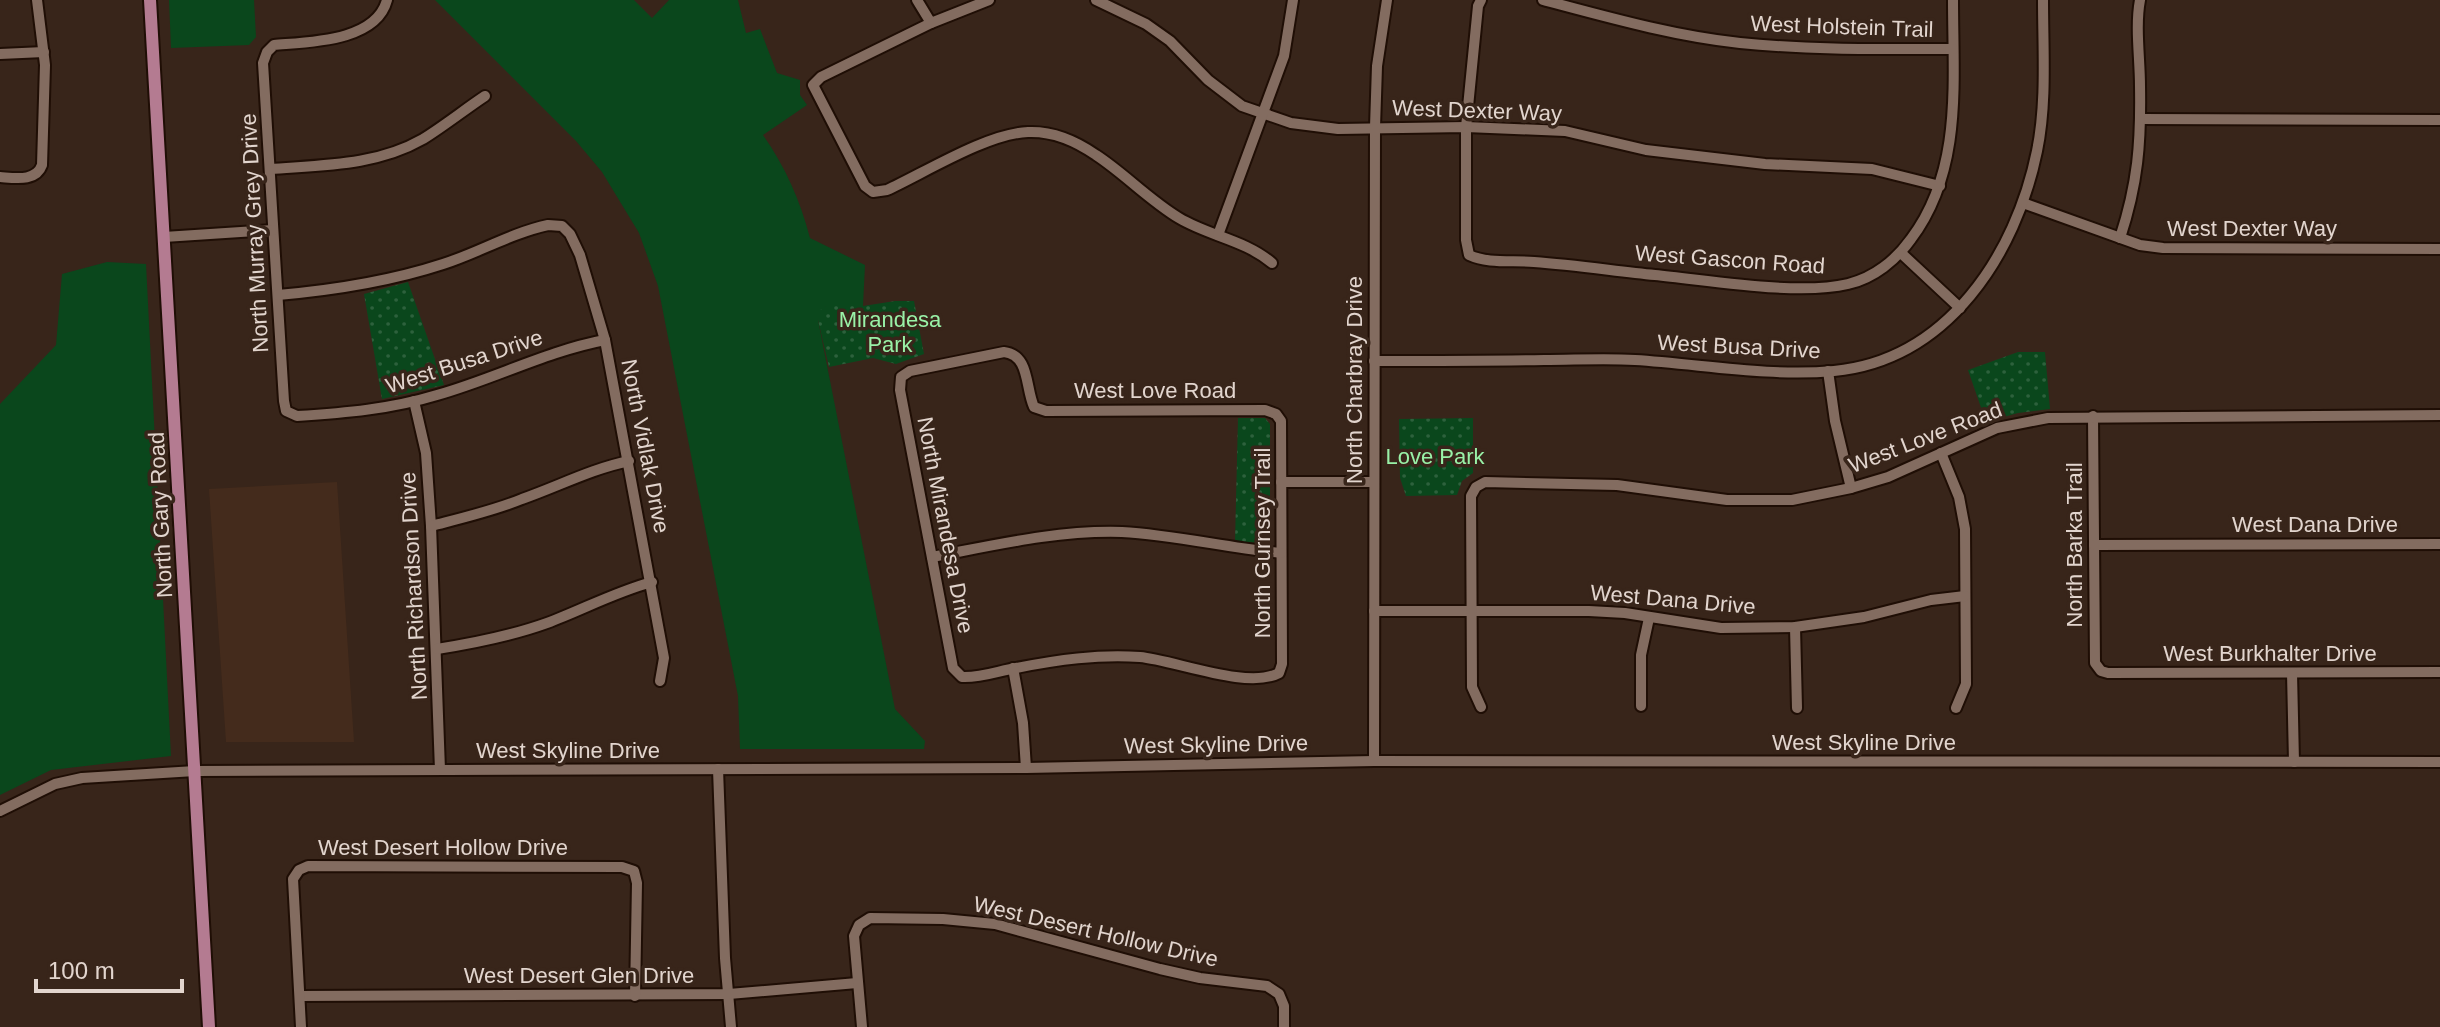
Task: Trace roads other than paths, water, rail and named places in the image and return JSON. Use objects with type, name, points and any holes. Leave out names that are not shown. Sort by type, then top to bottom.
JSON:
[{"type":"main road","name":"North Gary Road","points":[[150,0],[209,1027]]},
{"type":"street","points":[[0,177],[32,177],[40,172],[42,165],[46,94],[37,0]]},
{"type":"street","name":"North Murray Grey Drive","points":[[286,411],[263,63],[274,45],[324,41],[365,27],[378,17],[387,0]]},
{"type":"street","points":[[917,0],[931,23]]},
{"type":"street","points":[[989,0],[931,23],[821,77],[813,85],[843,138],[858,175],[873,192],[887,190],[1001,137],[1026,132],[1049,133],[1074,142],[1098,156],[1153,201],[1181,219],[1255,249],[1272,263]]},
{"type":"street","name":"West Dexter Way","points":[[1096,0],[1146,24],[1170,41],[1227,96],[1242,106],[1264,115],[1315,127],[1466,127],[1565,131],[1646,150],[1765,164],[1872,169],[1940,186]]},
{"type":"street","points":[[1218,235],[1284,56],[1293,0]]},
{"type":"street","name":"North Charbray Drive","points":[[1374,761],[1375,127],[1377,66],[1387,0]]},
{"type":"street","points":[[1466,127],[1481,0]]},
{"type":"street","name":"West Holstein Trail","points":[[1543,0],[1700,37],[1739,43],[1813,48],[1953,49]]},
{"type":"street","name":"West Gascon Road","points":[[1466,127],[1466,240],[1469,255],[1481,261],[1533,261],[1754,284],[1823,287],[1849,284],[1868,277],[1901,253],[1925,221],[1940,186],[1952,127],[1953,0]]},
{"type":"street","name":"West Busa Drive","points":[[1374,361],[1631,360],[1796,373],[1865,365],[1895,355],[1925,338],[1960,308],[1996,261],[2023,203],[2037,149],[2043,107],[2043,0]]},
{"type":"street","points":[[2120,238],[2134,193],[2141,119],[2140,0]]},
{"type":"street","points":[[0,54],[44,52]]},
{"type":"street","points":[[270,169],[360,161],[392,153],[422,139],[485,96]]},
{"type":"street","points":[[2141,119],[2440,120]]},
{"type":"street","name":"West Dexter Way","points":[[2023,203],[2140,245],[2163,248],[2440,249]]},
{"type":"street","name":"North Vidlak Drive","points":[[278,295],[359,287],[446,264],[535,228],[562,226],[570,234],[580,255],[605,340],[652,582],[664,658],[660,681]]},
{"type":"street","points":[[164,237],[273,230]]},
{"type":"street","points":[[1901,253],[1960,308]]},
{"type":"street","name":"West Busa Drive","points":[[286,411],[297,416],[324,414],[414,401],[477,382],[564,349],[605,340]]},
{"type":"street","name":"North Mirandesa Drive","points":[[1013,668],[975,678],[962,677],[953,668],[900,390],[901,377],[910,371],[1004,352],[1015,353],[1022,359],[1034,407]]},
{"type":"street","points":[[1828,371],[1835,421],[1851,488]]},
{"type":"street","name":"North Richardson Drive","points":[[414,401],[426,453],[440,770]]},
{"type":"street","name":"West Love Road","points":[[1034,407],[1046,411],[1265,410],[1276,414]]},
{"type":"street","name":"North Gurnsey Trail","points":[[1013,668],[1111,656],[1143,658],[1220,674],[1271,678],[1279,673],[1282,664],[1281,421],[1276,414]]},
{"type":"street","name":"West Love Road","points":[[1471,611],[1471,496],[1476,487],[1485,482],[1617,485],[1727,500],[1792,500],[1888,477],[1997,428],[2021,421],[2093,416],[2440,415]]},
{"type":"street","name":"North Barka Trail","points":[[2093,416],[2095,663],[2101,671]]},
{"type":"street","points":[[1941,453],[1959,497],[1965,529],[1966,684],[1956,708]]},
{"type":"street","points":[[431,526],[482,513],[524,499],[570,478],[629,461]]},
{"type":"street","points":[[1281,482],[1374,482]]},
{"type":"street","points":[[932,557],[1049,535],[1085,532],[1159,536],[1281,553]]},
{"type":"street","name":"West Dana Drive","points":[[2094,545],[2440,544]]},
{"type":"street","points":[[437,649],[490,640],[547,623],[621,591],[652,582]]},
{"type":"street","name":"West Dana Drive","points":[[1374,611],[1589,611],[1625,613],[1721,628],[1795,627],[1864,617],[1931,600],[1965,596]]},
{"type":"street","points":[[1471,611],[1472,687],[1481,707]]},
{"type":"street","points":[[1641,706],[1641,655],[1649,618]]},
{"type":"street","points":[[1795,627],[1797,708]]},
{"type":"street","points":[[1013,668],[1023,723],[1026,768]]},
{"type":"street","name":"West Burkhalter Drive","points":[[2101,671],[2440,672]]},
{"type":"street","points":[[2292,673],[2294,762]]},
{"type":"street","name":"West Skyline Drive","points":[[0,811],[55,784],[82,778],[195,771],[1026,768],[1374,761],[2440,762]]},
{"type":"street","points":[[718,769],[731,1027]]},
{"type":"street","name":"West Desert Hollow Drive","points":[[300,996],[293,879],[299,870],[308,866],[622,867],[634,871],[637,883],[635,996]]},
{"type":"street","name":"West Desert Hollow Drive","points":[[857,983],[854,936],[857,927],[870,918],[943,919],[995,924],[1160,969],[1200,978],[1267,986],[1279,994],[1284,1006],[1284,1027]]},
{"type":"street","points":[[857,983],[862,1027]]},
{"type":"street","name":"West Desert Glen Drive","points":[[300,996],[729,994],[857,983]]},
{"type":"street","points":[[300,996],[301,1027]]},
{"type":"park label","name":"Mirandesa Park","points":[[890,332]]},
{"type":"park label","name":"Love Park","points":[[1435,456]]}]
